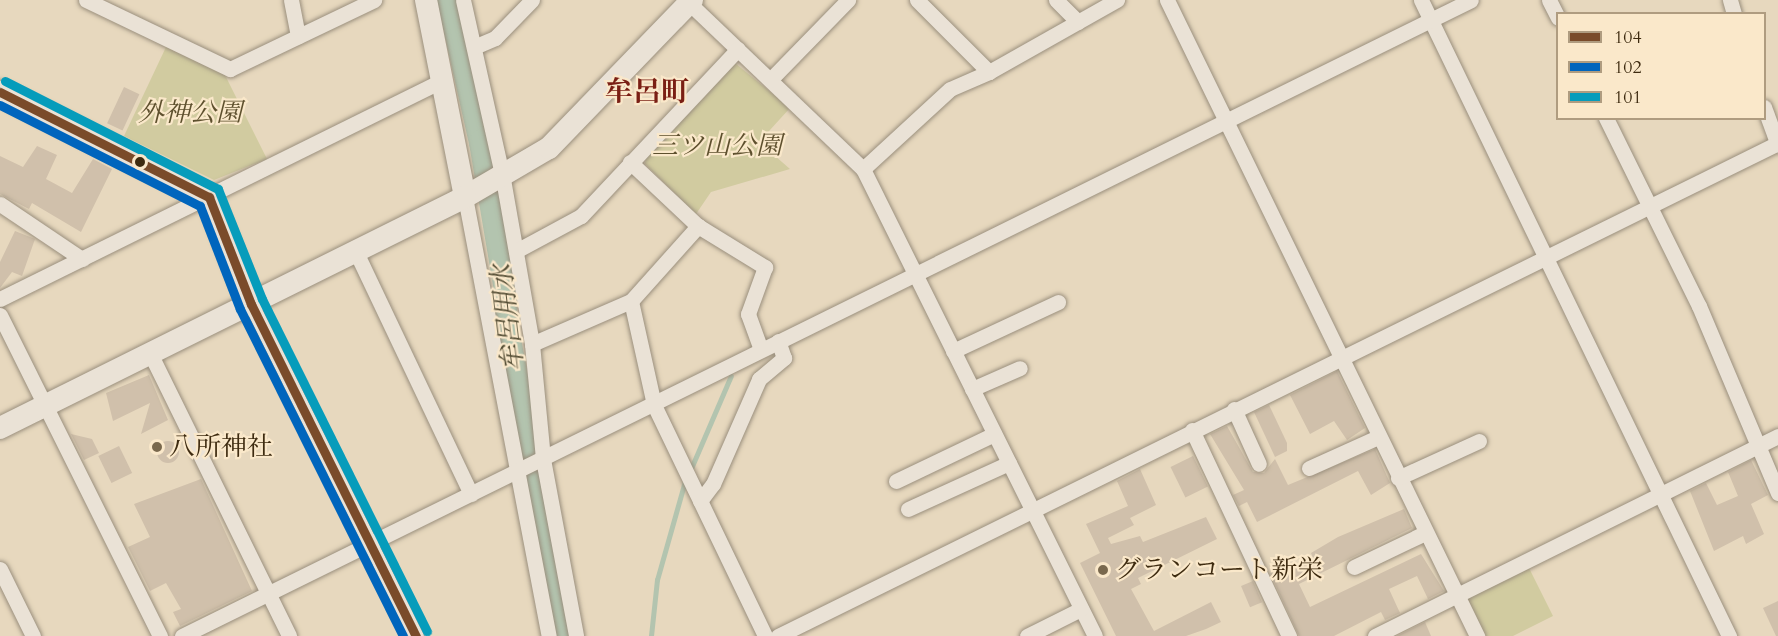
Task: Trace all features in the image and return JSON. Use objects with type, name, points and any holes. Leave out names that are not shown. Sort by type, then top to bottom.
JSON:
[{"type":"street","points":[[86,0],[230,69],[374,0]]},
{"type":"street","points":[[291,0],[298,36]]},
{"type":"street","points":[[426,0],[442,81],[470,195],[530,465],[576,636]]},
{"type":"street","points":[[463,0],[516,251],[532,345],[530,465],[549,636]]},
{"type":"street","points":[[474,47],[495,38],[532,0]]},
{"type":"street","points":[[770,80],[848,0]]},
{"type":"street","points":[[917,0],[989,72]]},
{"type":"street","points":[[1056,0],[1078,22]]},
{"type":"street","points":[[863,169],[950,88],[989,72],[1117,0]]},
{"type":"street","points":[[1167,0],[1224,123],[1477,636]]},
{"type":"street","points":[[1421,0],[1428,22],[1729,636]]},
{"type":"street","points":[[182,636],[654,405],[761,349],[916,277],[1471,0]]},
{"type":"street","points":[[1549,0],[1556,16]]},
{"type":"street","points":[[0,428],[500,181],[549,148],[689,1],[863,169],[1095,636]]},
{"type":"street","points":[[516,251],[580,216],[738,49]]},
{"type":"street","points":[[0,299],[442,81]]},
{"type":"street","points":[[0,92],[209,197],[251,304],[416,636]]},
{"type":"street","points":[[778,636],[1031,508],[1777,144],[1766,112]]},
{"type":"street","points":[[1607,120],[1699,306],[1778,493]]},
{"type":"street","points":[[630,162],[698,226],[765,267],[748,314],[761,349]]},
{"type":"street","points":[[0,204],[82,259]]},
{"type":"street","points":[[532,345],[631,301],[698,226]]},
{"type":"street","points":[[356,252],[471,494]]},
{"type":"street","points":[[631,301],[654,405],[765,636]]},
{"type":"street","points":[[954,351],[1058,302]]},
{"type":"street","points":[[0,315],[47,405],[160,636]]},
{"type":"street","points":[[700,501],[714,484],[759,379],[784,358],[778,341]]},
{"type":"street","points":[[150,353],[289,636]]},
{"type":"street","points":[[972,389],[1020,368]]},
{"type":"street","points":[[1234,409],[1259,464]]},
{"type":"street","points":[[1192,430],[1289,636]]},
{"type":"street","points":[[896,481],[994,434]]},
{"type":"street","points":[[1375,636],[1778,436]]},
{"type":"street","points":[[1309,468],[1378,437]]},
{"type":"street","points":[[1398,478],[1479,441]]},
{"type":"street","points":[[908,508],[1009,462]]},
{"type":"street","points":[[1354,567],[1425,533]]},
{"type":"street","points":[[0,569],[33,636]]},
{"type":"street","points":[[1027,636],[1081,609]]},
{"type":"green space","name":"外神公園","points":[[166,47],[225,75],[267,159],[214,180],[124,136]]},
{"type":"green space","name":"三ツ山公園","points":[[735,63],[790,108],[759,142],[790,169],[711,192],[696,214],[645,164],[646,157]]},
{"type":"green space","points":[[1529,568],[1553,616],[1513,636],[1486,636],[1467,599]]},
{"type":"building","points":[[124,87],[139,94],[123,130],[107,123]]},
{"type":"building","points":[[37,146],[57,155],[46,179],[72,193],[93,159],[112,169],[81,232],[32,203],[29,209],[0,194],[0,156],[23,167]]},
{"type":"building","points":[[15,231],[35,239],[22,276],[12,272],[0,288],[0,262]]},
{"type":"building","points":[[1337,371],[1365,428],[1347,440],[1334,421],[1310,434],[1290,395]]},
{"type":"building","points":[[149,375],[168,420],[141,434],[150,403],[113,421],[106,393]]},
{"type":"building","points":[[1269,405],[1287,443],[1287,451],[1275,457],[1254,412]]},
{"type":"building","points":[[1227,426],[1253,472],[1264,473],[1275,459],[1288,485],[1375,449],[1390,483],[1371,495],[1358,471],[1257,522],[1247,502],[1239,506],[1233,495],[1244,490],[1210,434]]},
{"type":"building","points":[[71,434],[92,439],[99,453],[84,460]]},
{"type":"building","points":[[168,441],[176,444],[179,452],[176,460],[168,463],[160,460],[157,452],[160,444]]},
{"type":"building","points":[[119,446],[132,473],[111,483],[98,456]]},
{"type":"building","points":[[1193,456],[1208,487],[1185,498],[1171,467]]},
{"type":"building","points":[[1751,460],[1768,495],[1751,504],[1764,534],[1746,544],[1743,536],[1714,551],[1690,491],[1706,483],[1717,505],[1738,496],[1728,472]]},
{"type":"building","points":[[1140,469],[1156,505],[1130,518],[1134,525],[1108,538],[1111,544],[1140,536],[1143,542],[1206,517],[1217,539],[1138,578],[1141,584],[1131,589],[1154,631],[1211,602],[1221,622],[1186,636],[1116,636],[1080,563],[1100,553],[1086,524],[1128,506],[1117,481]]},
{"type":"building","points":[[201,479],[252,591],[180,626],[173,612],[181,609],[166,583],[150,591],[128,547],[150,537],[134,504]]},
{"type":"building","points":[[1404,509],[1412,528],[1299,584],[1310,607],[1421,554],[1444,591],[1428,599],[1417,576],[1389,589],[1400,613],[1385,620],[1381,612],[1334,636],[1299,636],[1270,573],[1314,560],[1311,553],[1338,537]]},
{"type":"building","points":[[1253,581],[1262,602],[1250,607],[1241,586]]},
{"type":"building","points":[[1778,601],[1778,636],[1776,636],[1763,608]]},
{"type":"building","points":[[1425,622],[1431,636],[1397,636]]},
{"type":"waterway","name":"牟呂用水","points":[[450,0],[482,142],[507,290],[502,313],[564,636]]},
{"type":"waterway","points":[[690,471],[731,376]]},
{"type":"waterway","points":[[651,636],[657,580],[685,481]]},
{"type":"transit line","name":"101","points":[[5,81],[218,189],[262,299],[427,631]]},
{"type":"transit line","name":"104","points":[[0,92],[209,197],[251,304],[416,636]]},
{"type":"transit line","name":"102","points":[[0,105],[200,206],[240,309],[403,636]]},
{"type":"place","name":"八所神社","points":[[157,447]]},
{"type":"place","name":"グランコート新栄","points":[[1103,570]]},
{"type":"district","name":"牟呂町","points":[[647,92]]}]
